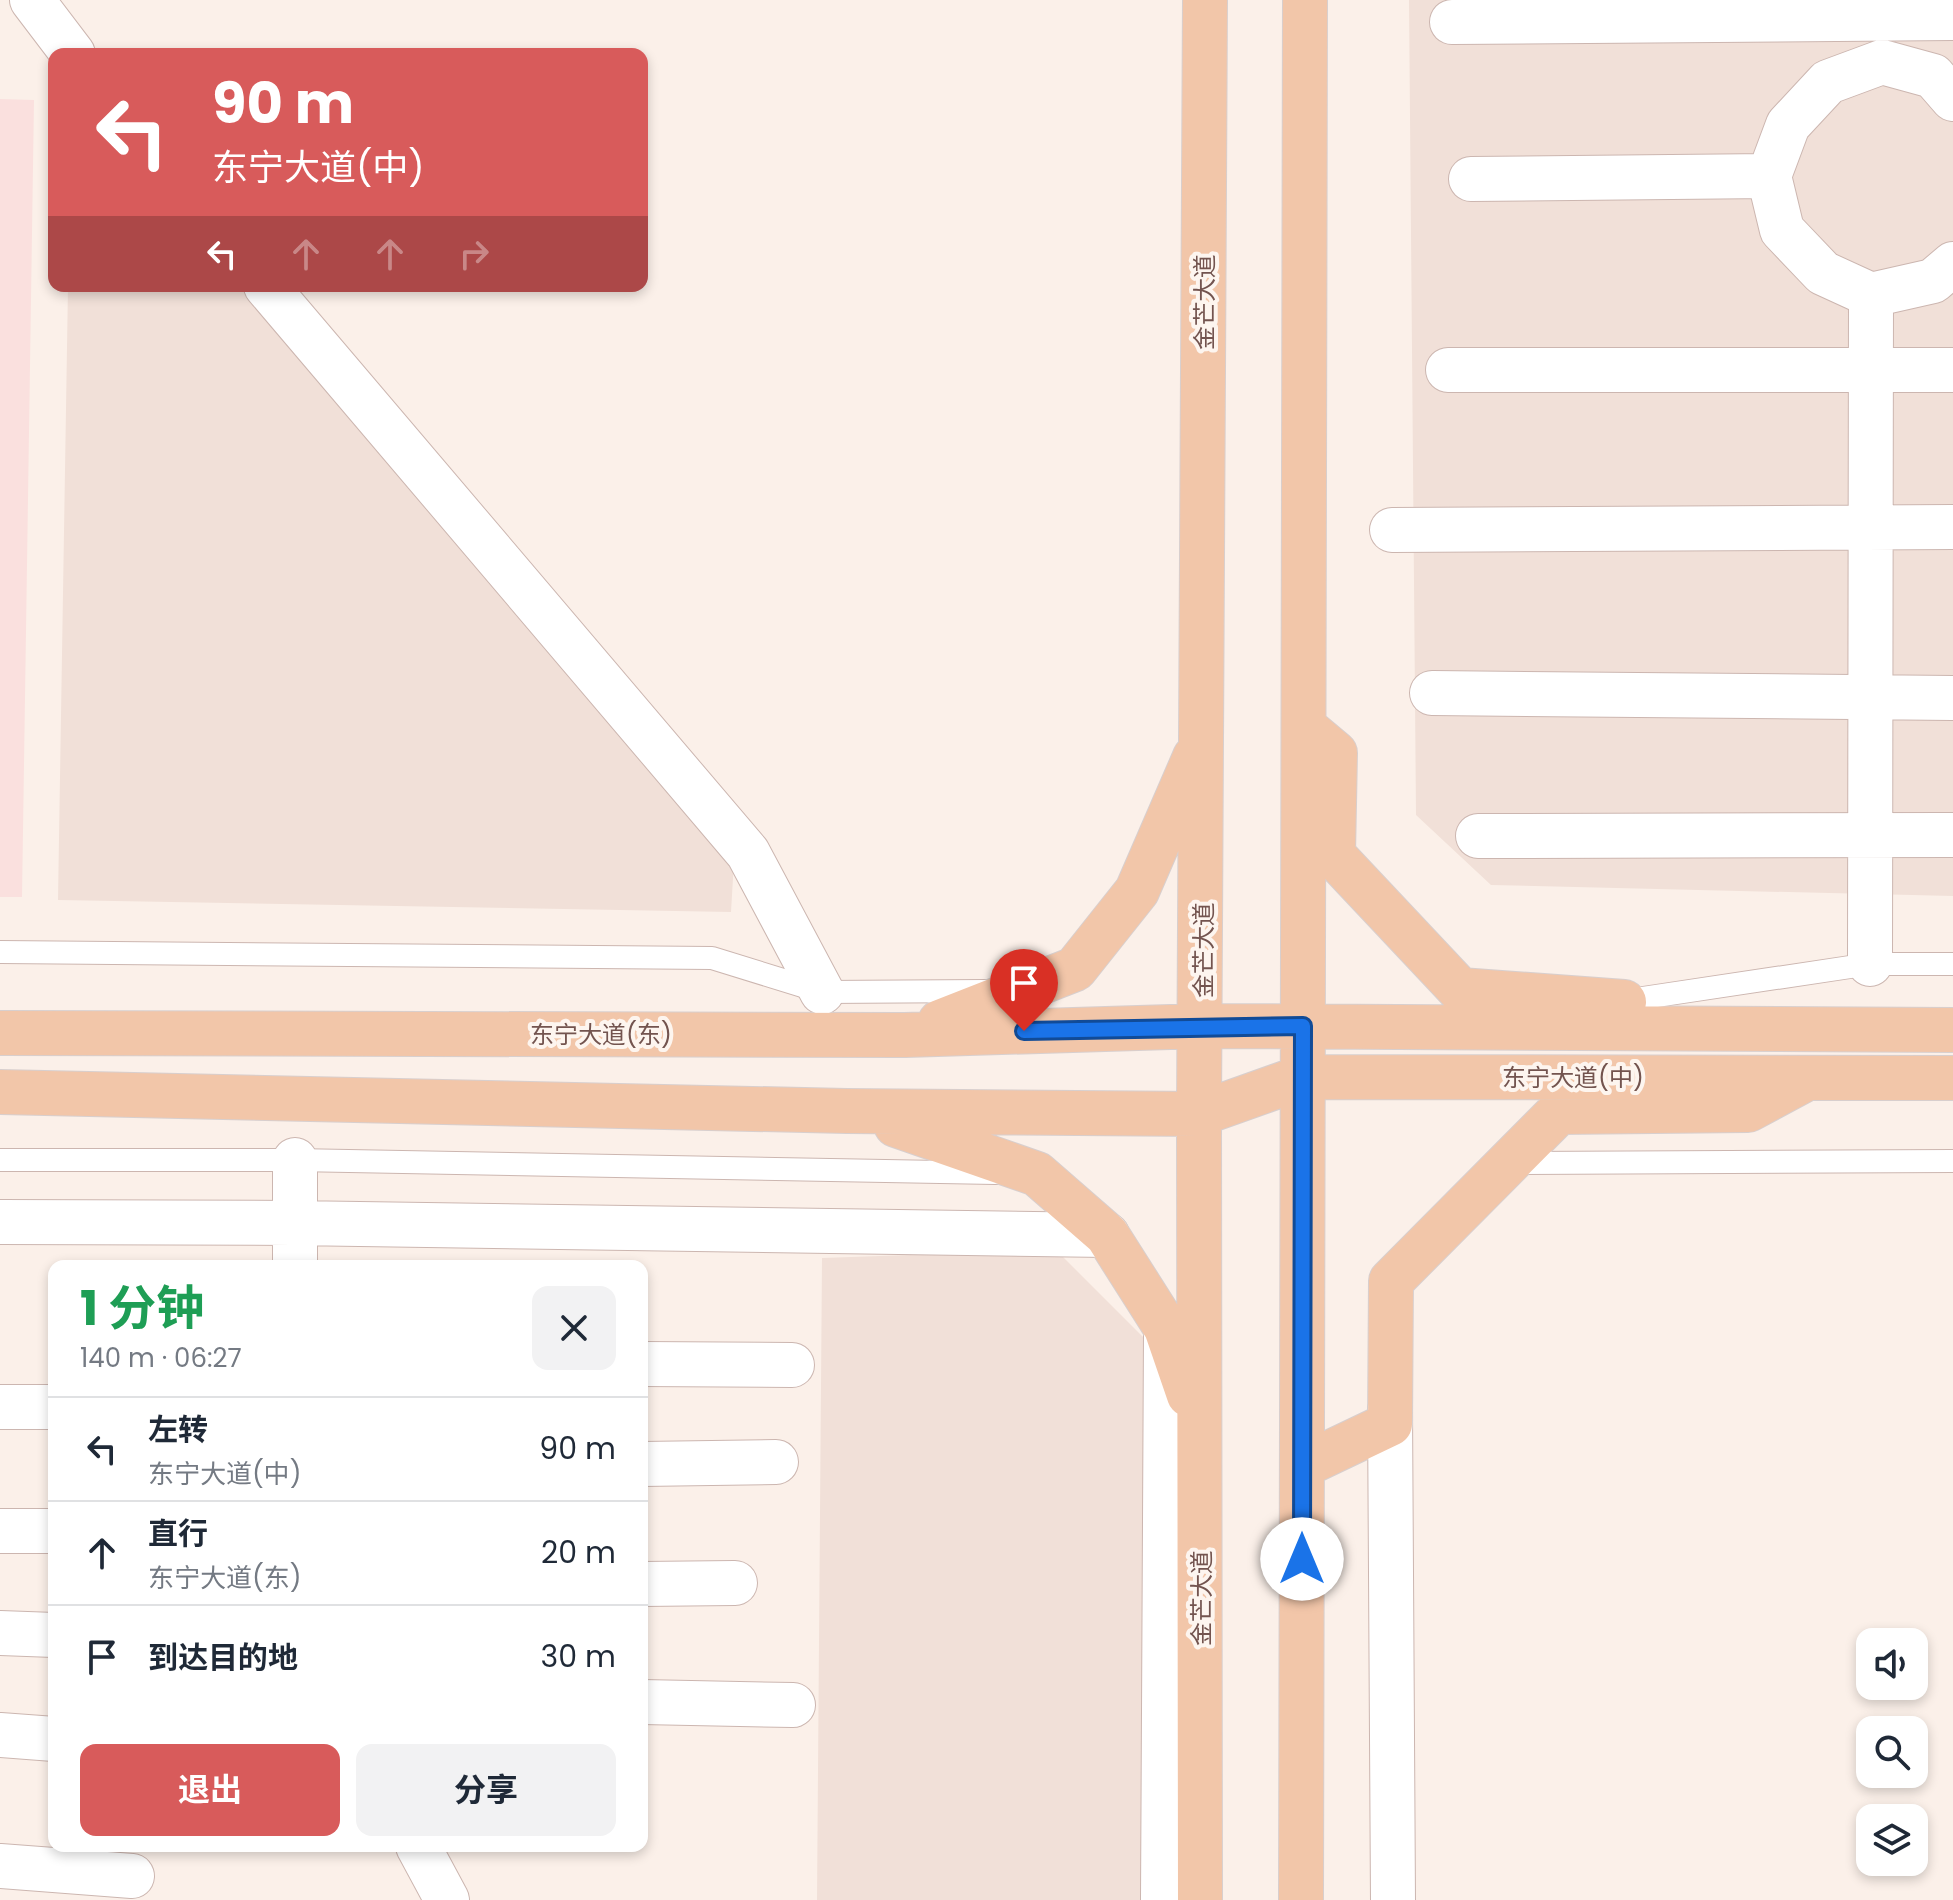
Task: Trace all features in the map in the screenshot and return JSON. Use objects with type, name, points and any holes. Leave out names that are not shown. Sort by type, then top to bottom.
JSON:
[{"type":"main road","name":"金芒大道","points":[[1200,1900],[1202,1431],[1199,1114],[1203,1026],[1205,0]]},
{"type":"main road","points":[[1301,1900],[1305,0]]},
{"type":"main road","points":[[1304,727],[1335,753],[1333,855],[1460,990],[1623,1001],[1662,1029]]},
{"type":"main road","points":[[905,1035],[1027,991],[1075,969],[1137,891],[1203,736]]},
{"type":"main road","name":"东宁大道(中)","points":[[1203,1026],[1953,1030]]},
{"type":"main road","name":"东宁大道(东)","points":[[0,1033],[905,1035],[1203,1026]]},
{"type":"main road","name":"东宁大道(中)","points":[[1199,1114],[1303,1077],[1953,1078]]},
{"type":"main road","points":[[1302,1466],[1390,1424],[1391,1281],[1559,1112],[1748,1110],[1809,1078]]},
{"type":"main road","points":[[0,1092],[847,1111],[1199,1114]]},
{"type":"main road","points":[[847,1111],[934,1136],[1037,1174],[1107,1235],[1166,1328],[1202,1431]]},
{"type":"street","points":[[32,0],[68,48]]},
{"type":"street","points":[[1452,22],[1883,9],[1953,18]]},
{"type":"street","points":[[1882,62],[1883,9]]},
{"type":"street","points":[[1953,99],[1933,76],[1882,62],[1828,82],[1788,125],[1769,176],[1782,230],[1823,273],[1871,295],[1933,281],[1953,264]]},
{"type":"street","points":[[1471,179],[1769,176]]},
{"type":"street","points":[[271,292],[748,853],[822,992]]},
{"type":"street","points":[[1870,964],[1871,295]]},
{"type":"street","points":[[1448,370],[1953,370]]},
{"type":"street","points":[[1392,530],[1953,527]]},
{"type":"street","points":[[1432,693],[1953,698]]},
{"type":"street","points":[[1478,836],[1953,835]]},
{"type":"street","points":[[295,1160],[295,1260]]},
{"type":"street","points":[[0,1222],[293,1223],[1107,1235]]},
{"type":"street","points":[[1163,1900],[1166,1328]]},
{"type":"street","points":[[648,1364],[792,1365]]},
{"type":"street","points":[[0,1407],[48,1407]]},
{"type":"street","points":[[1390,1410],[1393,1900]]},
{"type":"street","points":[[648,1464],[776,1462]]},
{"type":"street","points":[[0,1531],[48,1531]]},
{"type":"street","points":[[648,1584],[735,1583]]},
{"type":"street","points":[[0,1633],[48,1635]]},
{"type":"street","points":[[648,1702],[793,1705]]},
{"type":"street","points":[[0,1735],[48,1739]]},
{"type":"street","points":[[421,1852],[447,1900]]},
{"type":"street","points":[[0,1866],[132,1876]]},
{"type":"lane","points":[[0,952],[712,958],[822,992],[1027,991]]},
{"type":"lane","points":[[1623,1001],[1870,964],[1953,964]]},
{"type":"lane","points":[[0,1160],[295,1160],[1037,1174]]},
{"type":"lane","points":[[1508,1163],[1953,1161]]},
{"type":"shaded area","points":[[1409,0],[1953,0],[1953,896],[1491,885],[1416,815]]},
{"type":"shaded area","points":[[0,99],[34,100],[22,897],[0,897]]},
{"type":"shaded area","points":[[68,292],[256,292],[734,861],[731,912],[58,900]]},
{"type":"shaded area","points":[[1056,1250],[1153,1347],[1150,1900],[817,1900],[822,1258]]},
{"type":"route","points":[[1024,1031],[1303,1026],[1302,1559]]}]
